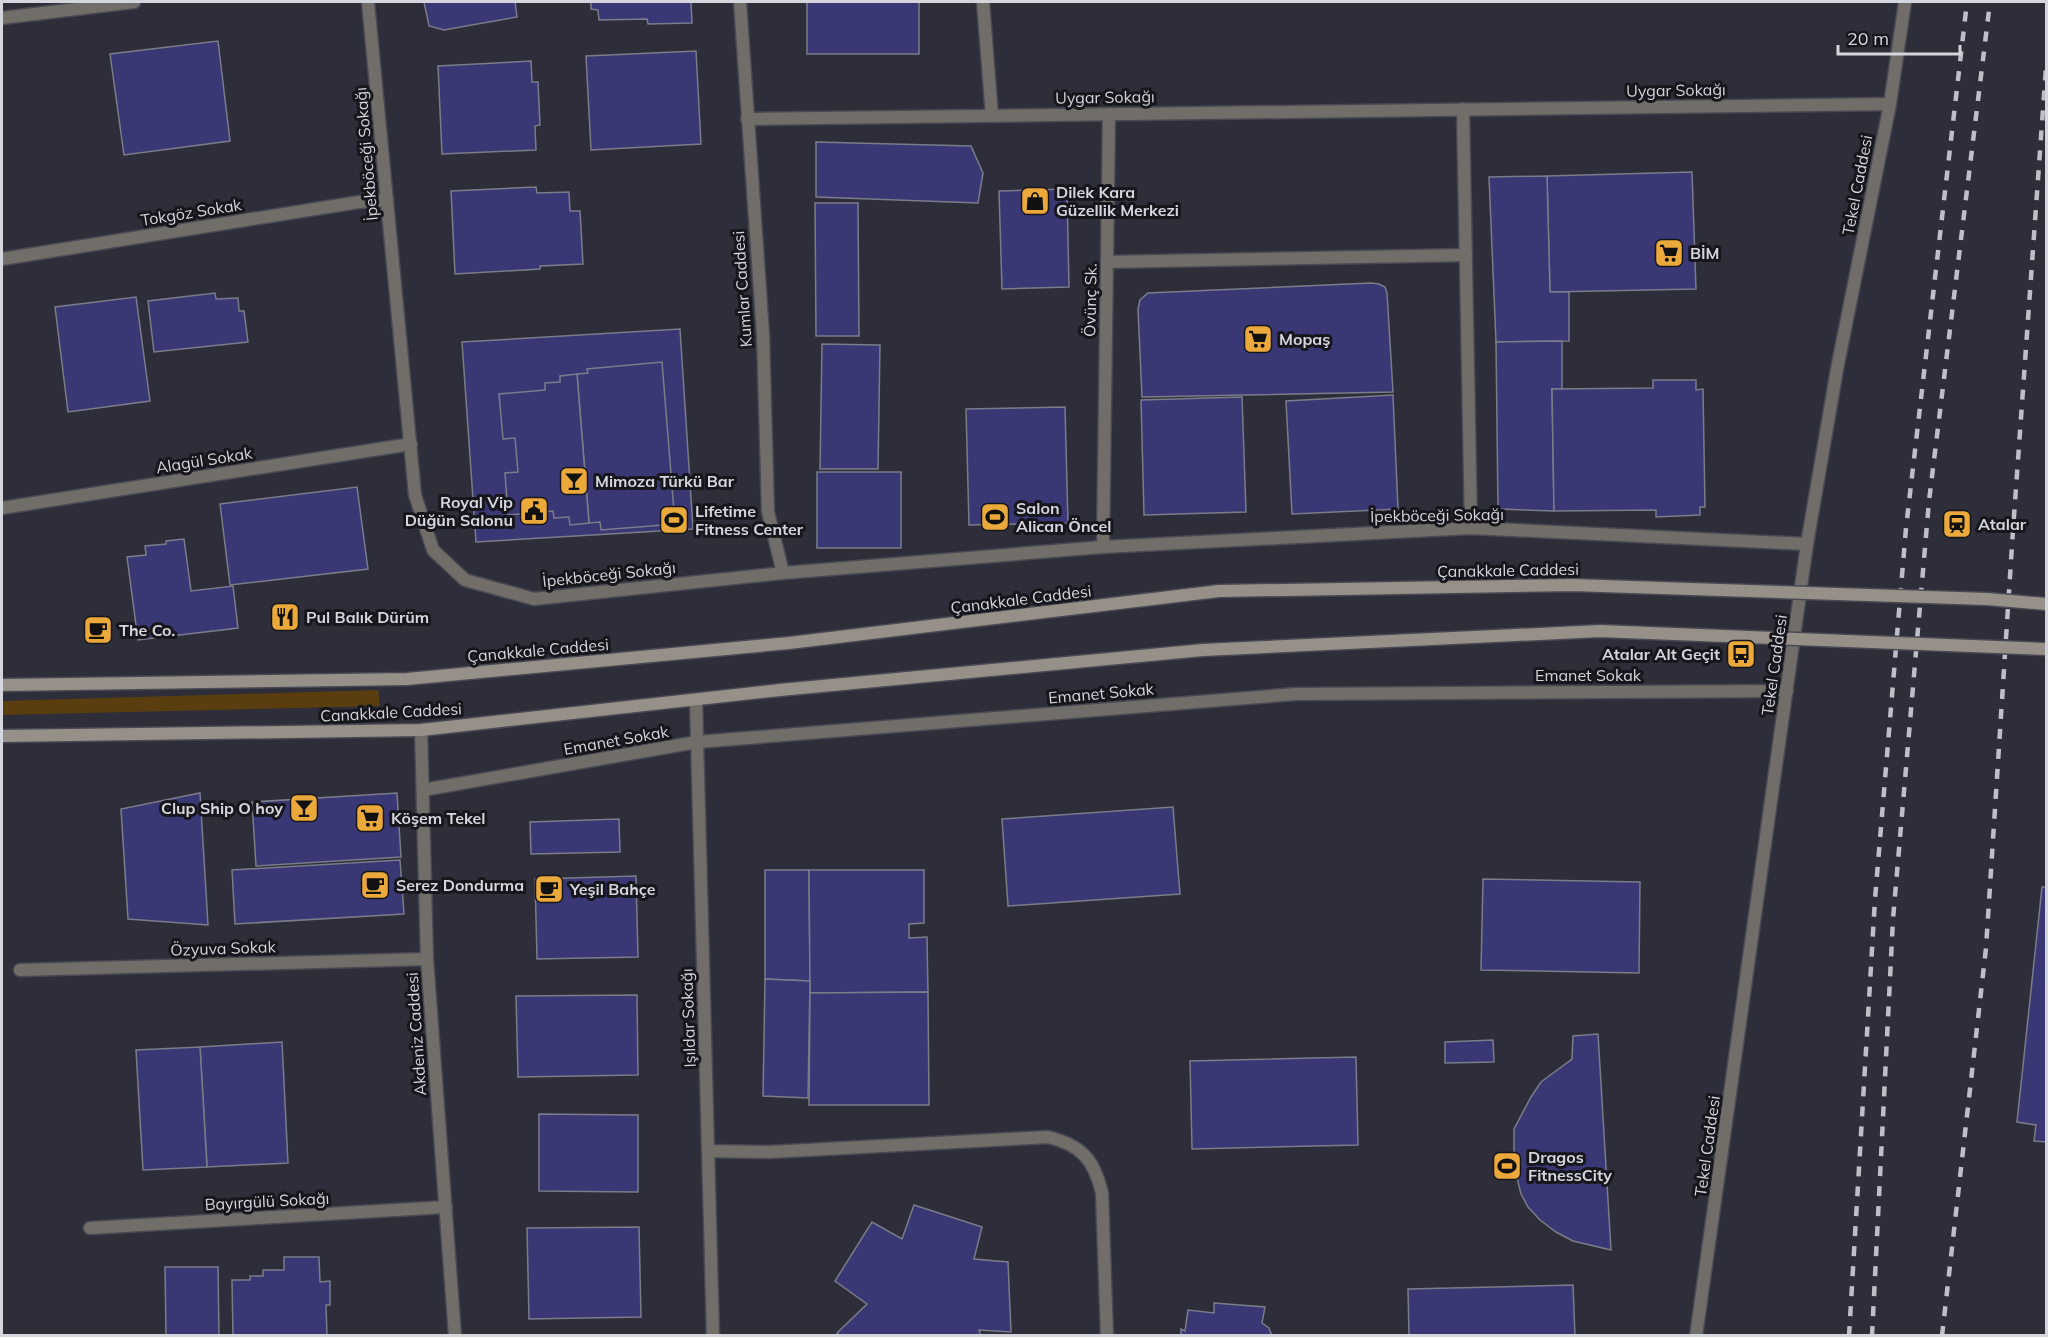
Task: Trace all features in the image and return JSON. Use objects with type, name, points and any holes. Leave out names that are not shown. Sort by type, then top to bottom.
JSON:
[{"type":"main road","name":"Çanakkale Caddesi","points":[[2,685],[407,679],[789,643],[1219,591],[1572,585],[1987,599],[2046,604]]},
{"type":"main road","name":"Canakkale Caddesi","points":[[2,736],[421,730],[780,690],[1203,650],[1600,631],[2046,649]]},
{"type":"street","points":[[2,18],[87,4],[134,2]]},
{"type":"street","name":"İpekböceği Sokağı","points":[[368,2],[416,495],[433,550],[465,580],[534,599],[783,573],[1103,547],[1471,528],[1807,544]]},
{"type":"street","name":"Kumlar Caddesi","points":[[740,2],[763,334],[768,512],[783,573]]},
{"type":"street","points":[[983,2],[992,116]]},
{"type":"street","name":"Tekel Caddesi","points":[[1696,1335],[1807,544],[1837,369],[1890,104],[1905,2]]},
{"type":"street","name":"Uygar Sokağı","points":[[747,119],[1890,104]]},
{"type":"street","points":[[1463,109],[1471,528]]},
{"type":"street","name":"Övünç Sk.","points":[[1103,547],[1109,114]]},
{"type":"street","name":"Tokgöz Sokak","points":[[2,260],[359,202],[387,200]]},
{"type":"street","points":[[1107,262],[1466,255]]},
{"type":"street","name":"Alagül Sokak","points":[[2,508],[411,444]]},
{"type":"street","name":"Emanet Sokak","points":[[423,790],[697,742],[1296,694],[1787,691]]},
{"type":"street","name":"Işıldar Sokağı","points":[[696,700],[713,1335]]},
{"type":"street","name":"Akdeniz Caddesi","points":[[421,730],[427,959],[455,1335]]},
{"type":"street","name":"Özyuva Sokak","points":[[20,970],[427,959]]},
{"type":"street","points":[[708,1152],[770,1152],[1048,1137],[1065,1141],[1080,1150],[1091,1162],[1100,1185],[1107,1335]]},
{"type":"street","name":"Bayırgülü Sokağı","points":[[90,1228],[446,1207]]},
{"type":"shaded area","points":[[378,690],[380,706],[2,715],[2,701]]},
{"type":"building","points":[[424,2],[515,2],[517,17],[444,30],[429,26]]},
{"type":"building","points":[[591,2],[691,2],[692,23],[648,24],[647,19],[599,20],[598,10],[591,9]]},
{"type":"building","points":[[807,2],[919,2],[919,54],[807,54]]},
{"type":"building","points":[[218,41],[230,141],[124,155],[110,54]]},
{"type":"building","points":[[696,51],[701,144],[591,150],[586,56]]},
{"type":"building","points":[[531,61],[532,82],[538,82],[540,125],[535,126],[536,150],[442,154],[438,66]]},
{"type":"building","points":[[816,142],[971,146],[983,173],[978,203],[816,197]]},
{"type":"building","points":[[1692,172],[1696,289],[1550,292],[1547,176]]},
{"type":"building","points":[[1547,176],[1550,292],[1569,292],[1569,341],[1496,342],[1489,177]]},
{"type":"building","points":[[536,187],[537,193],[569,192],[570,211],[580,211],[583,264],[455,274],[451,191]]},
{"type":"building","points":[[1067,189],[1069,287],[1002,289],[999,191]]},
{"type":"building","points":[[815,203],[858,203],[859,336],[816,336]]},
{"type":"building","points":[[1371,283],[1385,287],[1387,293],[1393,392],[1142,397],[1138,309],[1140,300],[1148,293]]},
{"type":"building","points":[[215,293],[216,299],[238,298],[239,311],[244,311],[248,342],[154,352],[148,301]]},
{"type":"building","points":[[136,297],[150,401],[68,412],[55,307]]},
{"type":"building","points":[[680,329],[693,529],[476,542],[462,342]]},
{"type":"building","points":[[1562,341],[1562,389],[1552,389],[1554,511],[1498,509],[1496,342]]},
{"type":"building","points":[[822,344],[880,345],[878,469],[820,469]]},
{"type":"building","points":[[662,362],[675,524],[601,530],[600,522],[589,523],[577,374],[588,373],[587,369]]},
{"type":"building","points":[[577,374],[589,523],[570,525],[569,517],[554,518],[553,511],[508,515],[505,473],[518,472],[515,438],[503,439],[499,394],[545,390],[545,383],[560,382],[560,376]]},
{"type":"building","points":[[1653,380],[1696,380],[1696,390],[1703,389],[1705,507],[1700,507],[1700,515],[1656,517],[1656,510],[1554,511],[1552,389],[1653,388]]},
{"type":"building","points":[[1393,395],[1398,509],[1292,514],[1286,401]]},
{"type":"building","points":[[1242,397],[1246,512],[1144,515],[1141,400]]},
{"type":"building","points":[[1065,407],[1068,523],[969,525],[966,409]]},
{"type":"building","points":[[817,472],[901,472],[901,548],[817,548]]},
{"type":"building","points":[[357,487],[368,569],[230,585],[220,504]]},
{"type":"building","points":[[184,539],[191,591],[233,586],[238,628],[138,640],[127,557],[146,555],[145,546]]},
{"type":"building","points":[[200,793],[208,925],[128,919],[121,809]]},
{"type":"building","points":[[397,793],[401,857],[256,866],[252,802]]},
{"type":"building","points":[[1173,807],[1180,894],[1008,906],[1002,819]]},
{"type":"building","points":[[619,819],[620,852],[531,854],[530,822]]},
{"type":"building","points":[[400,860],[404,914],[235,924],[232,870]]},
{"type":"building","points":[[765,870],[809,870],[810,981],[765,979]]},
{"type":"building","points":[[809,870],[924,870],[924,923],[909,924],[909,938],[927,937],[928,992],[810,993]]},
{"type":"building","points":[[636,876],[638,957],[537,959],[535,879]]},
{"type":"building","points":[[1483,879],[1640,882],[1639,973],[1481,970]]},
{"type":"building","points":[[2042,887],[2046,887],[2046,1142],[2034,1141],[2036,1125],[2017,1122]]},
{"type":"building","points":[[765,979],[810,981],[808,1098],[763,1096]]},
{"type":"building","points":[[928,992],[929,1105],[809,1105],[810,993]]},
{"type":"building","points":[[637,995],[638,1075],[518,1077],[516,996]]},
{"type":"building","points":[[1598,1034],[1611,1250],[1573,1241],[1540,1220],[1528,1207],[1521,1194],[1514,1165],[1514,1129],[1531,1097],[1541,1082],[1572,1059],[1573,1036]]},
{"type":"building","points":[[1493,1040],[1494,1062],[1445,1063],[1445,1042]]},
{"type":"building","points":[[282,1042],[288,1163],[207,1167],[200,1047]]},
{"type":"building","points":[[200,1047],[207,1167],[143,1170],[136,1050]]},
{"type":"building","points":[[1356,1057],[1358,1145],[1192,1149],[1190,1061]]},
{"type":"building","points":[[539,1114],[638,1115],[638,1192],[539,1191]]},
{"type":"building","points":[[914,1205],[982,1227],[974,1259],[1008,1262],[1011,1332],[979,1330],[981,1336],[840,1336],[837,1333],[867,1304],[835,1281],[872,1222],[902,1239]]},
{"type":"building","points":[[639,1227],[641,1317],[529,1319],[527,1228]]},
{"type":"building","points":[[284,1257],[319,1257],[320,1282],[330,1281],[330,1305],[326,1305],[327,1336],[233,1336],[232,1280],[250,1280],[250,1276],[263,1276],[263,1270],[284,1270]]},
{"type":"building","points":[[165,1267],[218,1267],[219,1336],[166,1336]]},
{"type":"building","points":[[1573,1285],[1575,1336],[1409,1336],[1408,1289]]},
{"type":"building","points":[[1214,1303],[1265,1307],[1262,1323],[1269,1328],[1272,1336],[1181,1336],[1181,1329],[1185,1331],[1188,1310],[1214,1313]]},
{"type":"railway","points":[[1849,1336],[1875,899],[1906,528],[1967,2]]},
{"type":"railway","points":[[1872,1336],[1893,919],[1929,501],[1990,2]]},
{"type":"railway","points":[[1942,1336],[1986,948],[2046,67]]},
{"type":"place","name":"Dilek Kara Güzellik Merkezi","points":[[1035,201]]},
{"type":"place","name":"BİM","points":[[1669,253]]},
{"type":"place","name":"Mopaş","points":[[1258,339]]},
{"type":"place","name":"Mimoza Türkü Bar","points":[[574,481]]},
{"type":"place","name":"Royal Vip Düğün Salonu","points":[[534,511]]},
{"type":"place","name":"Salon Alican Öncel","points":[[995,517]]},
{"type":"place","name":"Lifetime Fitness Center","points":[[674,520]]},
{"type":"place","name":"Atalar","points":[[1957,524]]},
{"type":"place","name":"Pul Balık Dürüm","points":[[285,617]]},
{"type":"place","name":"The Co.","points":[[98,630]]},
{"type":"place","name":"Atalar Alt Geçit","points":[[1741,654]]},
{"type":"place","name":"Clup Ship O hoy","points":[[304,808]]},
{"type":"place","name":"Köşem Tekel","points":[[370,818]]},
{"type":"place","name":"Serez Dondurma","points":[[375,885]]},
{"type":"place","name":"Yeşil Bahçe","points":[[549,889]]},
{"type":"place","name":"Dragos FitnessCity","points":[[1507,1166]]}]
